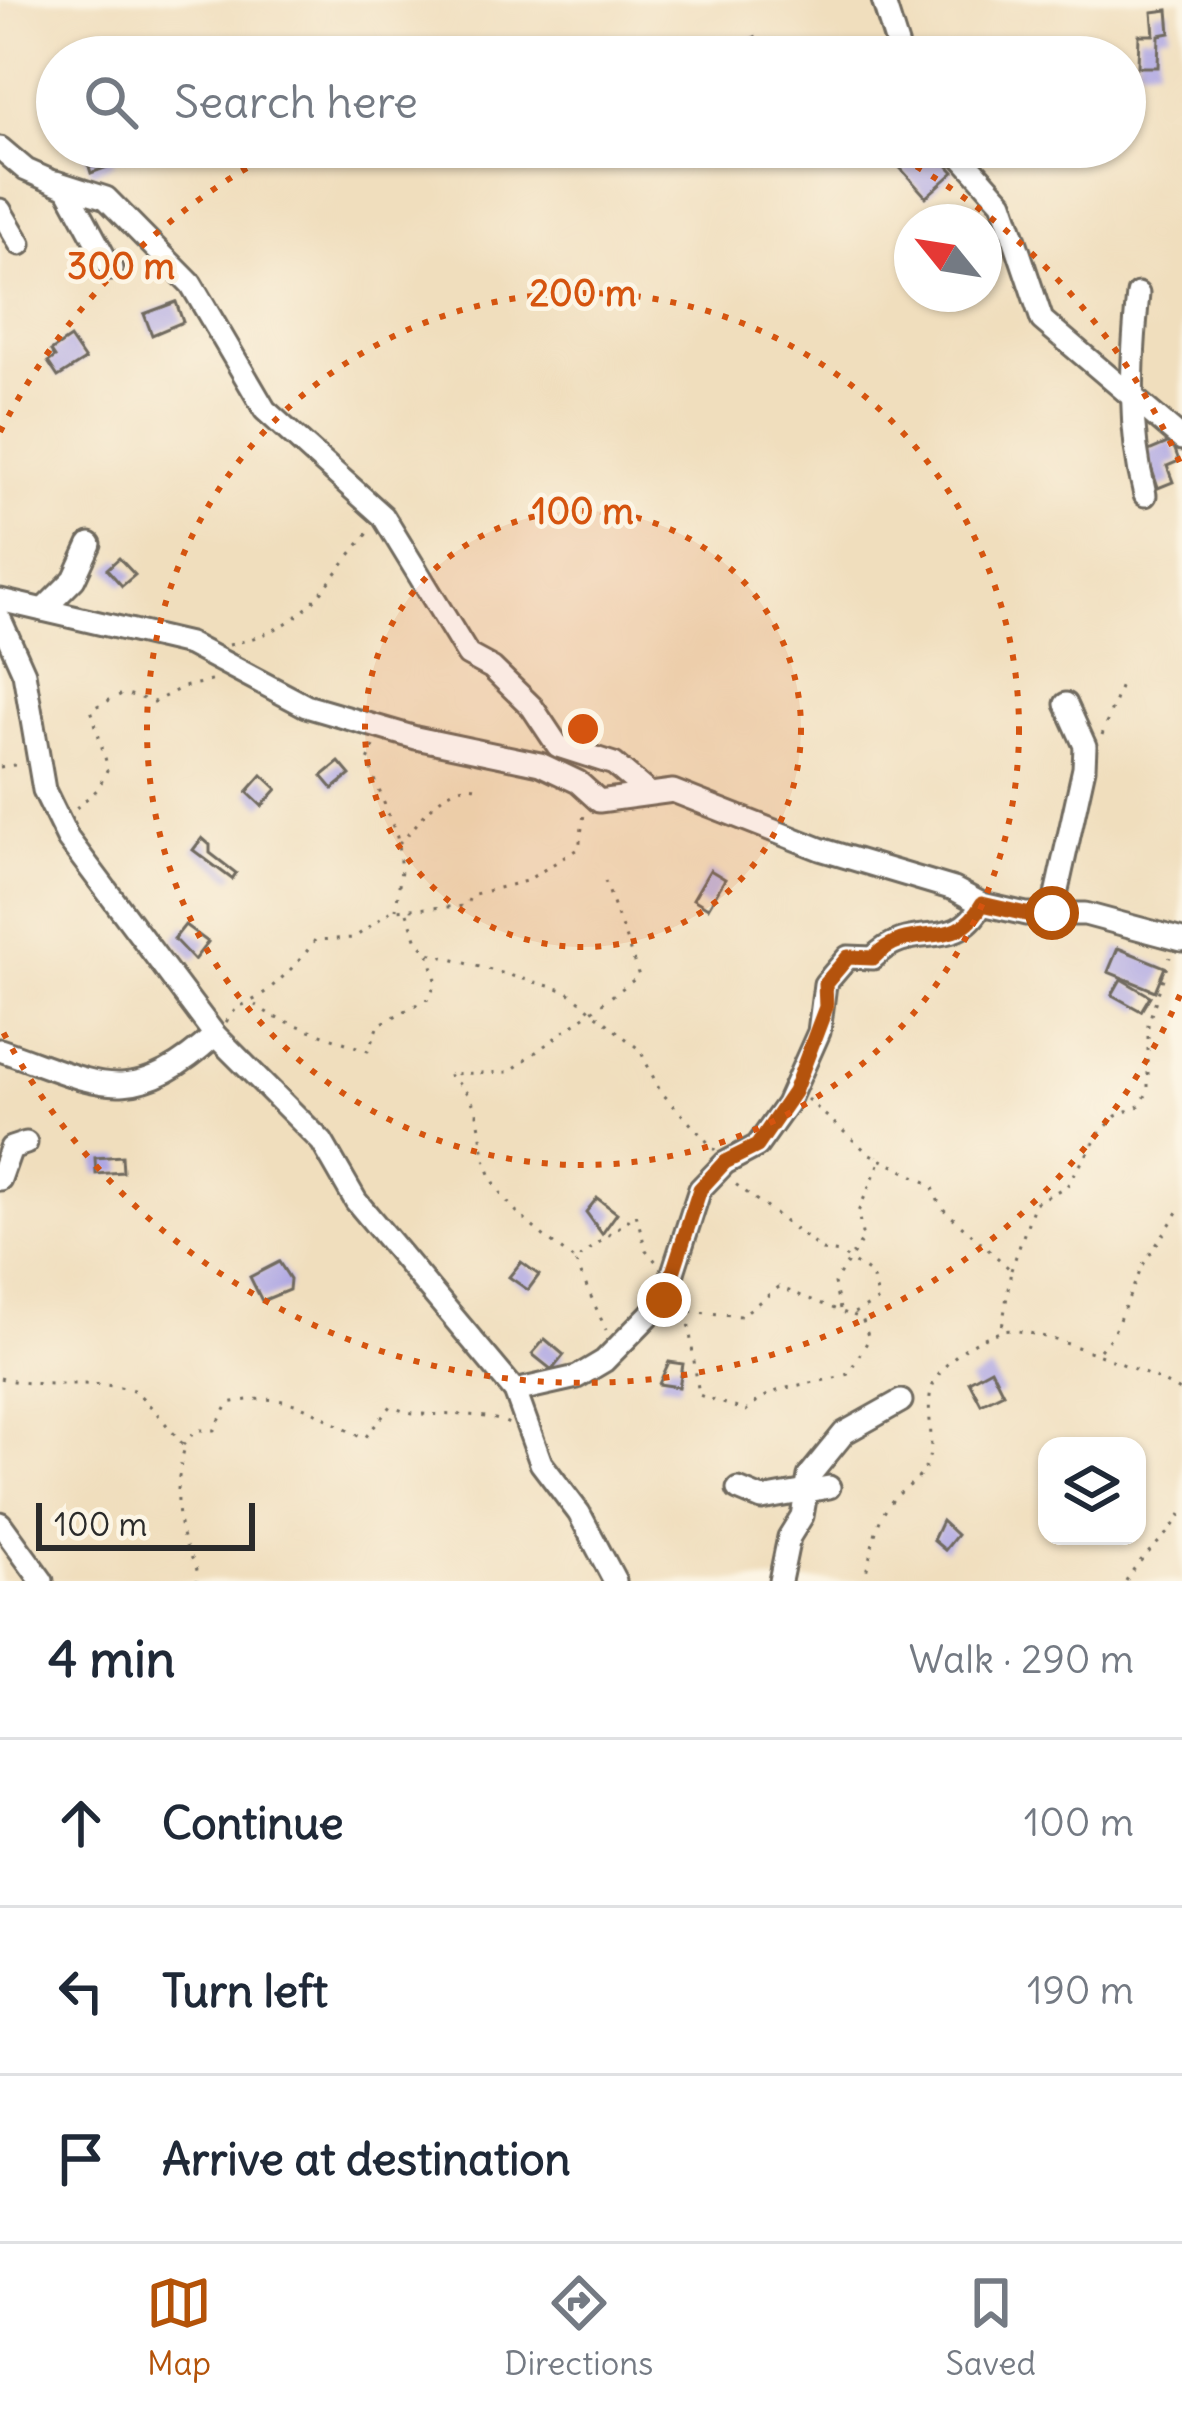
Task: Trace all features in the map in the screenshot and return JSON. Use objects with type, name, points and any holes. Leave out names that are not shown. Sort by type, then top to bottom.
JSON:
[{"type":"street","points":[[883,0],[895,36]]},
{"type":"street","points":[[0,148],[26,170],[106,198],[191,284],[265,410],[383,517],[468,655],[492,668],[532,707],[558,746],[614,764],[647,792]]},
{"type":"street","points":[[972,168],[1002,202],[1042,320],[1182,440]]},
{"type":"street","points":[[56,182],[70,193],[111,269]]},
{"type":"street","points":[[0,210],[20,244]]},
{"type":"street","points":[[1138,294],[1129,383],[1136,403],[1133,449],[1145,495]]},
{"type":"street","points":[[43,610],[74,579],[90,544]]},
{"type":"street","points":[[0,600],[203,650],[306,706],[540,764],[578,782],[599,801],[673,791],[808,845],[954,889],[982,904],[1026,914],[1085,914],[1181,939]]},
{"type":"street","points":[[0,619],[24,674],[44,790],[63,831],[215,1036],[322,1142],[356,1201],[515,1391],[541,1463],[579,1513],[615,1581]]},
{"type":"street","points":[[1052,913],[1084,768],[1085,746],[1066,704]]},
{"type":"street","points":[[515,1391],[577,1376],[618,1345],[664,1300],[700,1189],[725,1162],[757,1146],[819,1032],[826,1007],[825,984],[848,957],[873,958],[892,939],[959,930],[971,924],[982,904]]},
{"type":"street","points":[[0,1050],[103,1087],[122,1088],[156,1075],[215,1036]]},
{"type":"street","points":[[0,1179],[11,1148],[26,1143]]},
{"type":"street","points":[[780,1581],[789,1537],[802,1516],[804,1487],[844,1433],[901,1401]]},
{"type":"street","points":[[804,1487],[809,1492],[830,1487]]},
{"type":"street","points":[[738,1490],[762,1498],[804,1487]]},
{"type":"street","points":[[0,1523],[42,1581]]},
{"type":"path","points":[[203,650],[283,629],[325,594],[348,556],[383,517]]},
{"type":"path","points":[[63,831],[108,768],[92,709],[124,693],[154,702],[183,686],[238,671]]},
{"type":"path","points":[[1084,768],[1121,685]]},
{"type":"path","points":[[382,728],[368,761],[393,815],[398,845],[396,911]]},
{"type":"path","points":[[398,845],[445,792],[476,788]]},
{"type":"path","points":[[254,1004],[289,965],[303,960],[314,940],[354,938],[396,911],[466,906],[471,895],[526,881],[579,848],[585,813],[599,801]]},
{"type":"path","points":[[605,881],[639,976],[509,1072],[448,1074],[477,1107],[488,1170],[502,1194],[575,1261],[594,1294],[604,1328],[618,1345]]},
{"type":"path","points":[[407,913],[417,941],[429,953],[567,991],[640,1050],[659,1091],[725,1162],[731,1180],[822,1250],[851,1259],[872,1275],[879,1300],[850,1315]]},
{"type":"path","points":[[1002,1331],[1012,1270],[1035,1203],[1067,1186],[1100,1133],[1116,1116],[1138,1106],[1148,1092],[1148,1024],[1168,961],[1181,939]]},
{"type":"path","points":[[215,1036],[238,1006],[254,1004],[274,1017],[342,1037],[368,1051],[378,1025],[430,998],[436,980],[429,953]]},
{"type":"path","points":[[794,1084],[844,1135],[932,1185],[940,1206],[1012,1270]]},
{"type":"path","points":[[841,1310],[833,1283],[863,1239],[858,1212],[880,1162],[876,1154]]},
{"type":"path","points":[[1098,1351],[1112,1336],[1163,1228],[1182,1206]]},
{"type":"path","points":[[575,1261],[585,1259],[636,1214],[646,1250],[687,1312],[699,1395],[746,1411],[792,1381],[822,1383],[848,1374],[869,1339],[862,1318],[779,1287],[741,1316],[687,1312]]},
{"type":"path","points":[[863,1581],[871,1533],[889,1503],[921,1477],[930,1459],[931,1390],[950,1359],[1002,1331],[1098,1351],[1160,1377],[1182,1393]]},
{"type":"path","points":[[0,1378],[131,1388],[183,1444]]},
{"type":"path","points":[[197,1581],[199,1571],[178,1523],[183,1444],[196,1430],[214,1430],[229,1403],[265,1396],[309,1405],[320,1416],[364,1438],[391,1406],[404,1413],[473,1413],[529,1428]]},
{"type":"path","points":[[1126,1581],[1135,1563],[1171,1535],[1182,1512]]},
{"type":"building","points":[[1168,10],[1170,33],[1159,35],[1158,67],[1146,67],[1146,36],[1139,35],[1154,35],[1152,12]]},
{"type":"building","points":[[900,168],[950,168],[954,172],[926,197]]},
{"type":"building","points":[[176,302],[183,322],[152,335],[144,314]]},
{"type":"building","points":[[70,338],[85,360],[58,377],[48,362],[55,357],[51,351]]},
{"type":"building","points":[[1172,441],[1179,461],[1167,466],[1173,482],[1158,488],[1146,452]]},
{"type":"building","points":[[119,558],[135,575],[122,586],[107,569]]},
{"type":"building","points":[[339,762],[350,775],[333,789],[322,776]]},
{"type":"building","points":[[262,775],[277,789],[262,806],[247,792]]},
{"type":"building","points":[[202,838],[210,845],[210,853],[236,873],[232,879],[193,850]]},
{"type":"building","points":[[710,870],[725,879],[708,908],[693,899]]},
{"type":"building","points":[[185,925],[208,942],[194,960],[174,939]]},
{"type":"building","points":[[1118,948],[1165,967],[1155,991],[1108,972]]},
{"type":"building","points":[[1121,979],[1150,996],[1141,1011],[1112,995]]},
{"type":"building","points":[[122,1156],[123,1172],[96,1174],[95,1158]]},
{"type":"building","points":[[597,1198],[617,1213],[602,1234],[586,1212]]},
{"type":"building","points":[[279,1262],[290,1279],[289,1290],[262,1301],[250,1277]]},
{"type":"building","points":[[521,1262],[539,1275],[528,1290],[509,1277]]},
{"type":"building","points":[[545,1339],[564,1355],[552,1370],[532,1354]]},
{"type":"building","points":[[669,1362],[683,1364],[679,1387],[659,1384]]},
{"type":"building","points":[[991,1369],[1003,1393],[981,1404],[969,1381]]},
{"type":"building","points":[[942,1521],[957,1535],[945,1550],[933,1540]]},
{"type":"route","points":[[664,1300],[694,1221],[700,1189],[725,1162],[757,1146],[787,1104],[795,1077],[819,1032],[826,1007],[825,984],[848,957],[873,958],[892,939],[959,930],[971,924],[982,904],[1026,914],[1052,913]]}]
